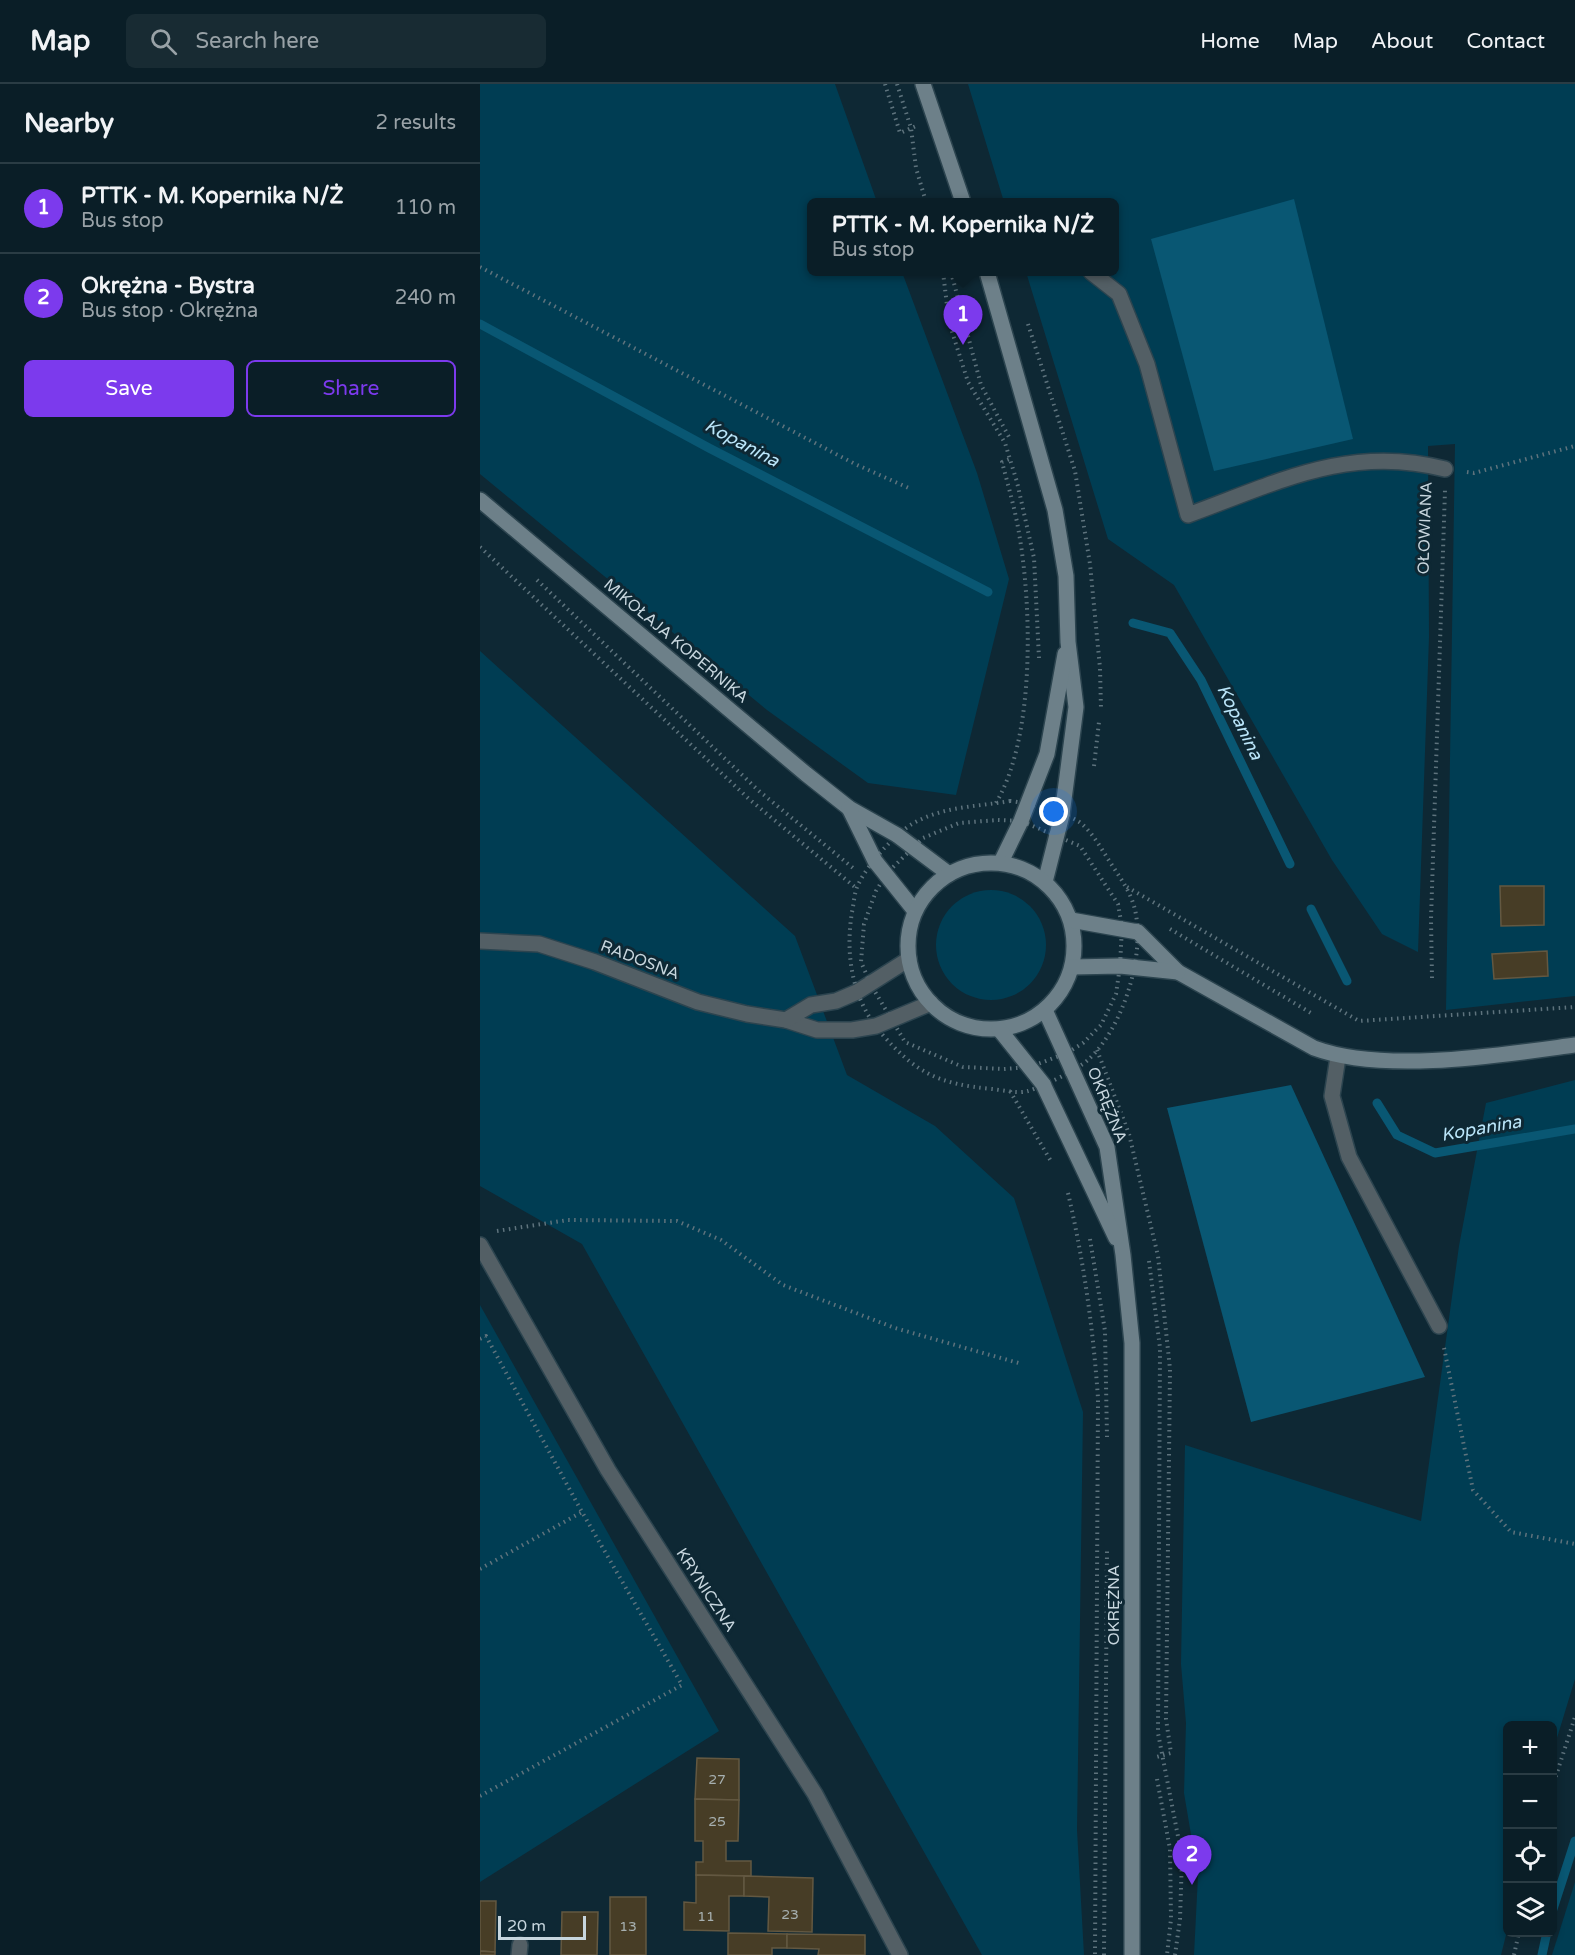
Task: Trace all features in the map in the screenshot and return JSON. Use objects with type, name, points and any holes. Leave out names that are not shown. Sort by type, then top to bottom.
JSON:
[{"type":"street","points":[[923,84],[962,198]]},
{"type":"street","points":[[988,276],[1055,510],[1066,576],[1068,642],[1076,706],[1062,815],[1046,882]]},
{"type":"street","name":"OŁOWIANA","points":[[1096,276],[1119,294],[1147,364],[1188,515],[1307,470],[1380,460],[1413,460],[1446,469]]},
{"type":"street","name":"MIKOŁAJA KOPERNIKA","points":[[480,500],[849,808],[897,835],[949,874]]},
{"type":"street","points":[[1001,862],[1029,802],[1047,754],[1068,642]]},
{"type":"street","name":"MIKOŁAJA KOPERNIKA","points":[[849,808],[875,861],[915,911]]},
{"type":"street","points":[[1001,862],[1026,870],[1046,882],[1061,899],[1071,920],[1075,942],[1072,967],[1062,991],[1045,1010],[1024,1023],[999,1029],[974,1028],[951,1019],[931,1003],[916,982],[909,959],[909,935],[915,911],[928,891],[949,874],[974,864],[1001,862]]},
{"type":"street","points":[[1071,920],[1138,932],[1178,972],[1314,1048],[1338,1057],[1382,1060],[1482,1058],[1575,1045]]},
{"type":"street","name":"RADOSNA","points":[[480,941],[539,944],[595,962],[698,1002],[747,1014],[786,1020],[817,1030],[852,1030],[876,1026],[931,1003]]},
{"type":"street","points":[[786,1020],[811,1005],[836,1001],[857,992],[909,959]]},
{"type":"street","points":[[1072,967],[1135,968],[1178,972]]},
{"type":"street","name":"OKRĘŻNA","points":[[1045,1010],[1107,1147],[1123,1255],[1134,1397],[1132,1955]]},
{"type":"street","name":"OKRĘŻNA","points":[[999,1029],[1043,1084],[1123,1255]]},
{"type":"street","points":[[1338,1057],[1332,1096],[1349,1156],[1439,1326]]},
{"type":"street","name":"KRYNICZNA","points":[[480,1245],[608,1470],[815,1794],[900,1955]]},
{"type":"path","points":[[885,84],[900,133],[918,125],[920,136]]},
{"type":"path","points":[[897,84],[910,128],[916,168],[925,198]]},
{"type":"path","points":[[480,267],[855,464],[911,489]]},
{"type":"path","points":[[943,276],[949,322],[968,381],[1005,443],[1010,459],[1034,558],[1040,639],[1039,668]]},
{"type":"path","points":[[952,276],[981,385],[1010,439]]},
{"type":"path","points":[[1025,316],[1075,471],[1090,564]]},
{"type":"path","points":[[1446,469],[1474,473],[1575,446]]},
{"type":"path","points":[[996,803],[1005,788],[1015,755],[1024,700],[1026,594],[1019,533],[1002,462],[1019,457]]},
{"type":"path","name":"OŁOWIANA","points":[[1432,978],[1431,919],[1446,469]]},
{"type":"path","points":[[480,547],[749,799],[856,888]]},
{"type":"path","points":[[528,572],[759,791],[862,876],[876,891]]},
{"type":"path","points":[[998,820],[1010,801],[1013,789]]},
{"type":"path","points":[[1010,801],[1029,802],[1083,823],[1127,887],[1136,913],[1138,932],[1132,986],[1097,1050],[1088,1061],[1028,1091],[969,1087],[935,1079],[903,1058],[876,1026],[857,992],[850,970],[850,927],[856,888],[862,876],[897,835],[914,823],[953,807],[1010,801]]},
{"type":"path","points":[[1127,887],[1359,1021],[1575,1007]]},
{"type":"path","points":[[1118,904],[1143,915]]},
{"type":"path","points":[[1160,923],[1311,1013]]},
{"type":"path","points":[[1097,1050],[1129,1134],[1156,1245],[1170,1369],[1166,1719],[1171,1753],[1153,1758],[1170,1849],[1172,1919],[1167,1955]]},
{"type":"path","points":[[1004,1069],[1012,1077]]},
{"type":"path","points":[[1020,1084],[1028,1091],[1033,1102]]},
{"type":"path","points":[[1010,1091],[1040,1138],[1054,1166]]},
{"type":"path","points":[[1063,1184],[1068,1194],[1084,1262],[1093,1329],[1098,1398],[1095,1955]]},
{"type":"path","points":[[491,1233],[568,1220],[677,1221],[721,1240],[783,1285],[896,1329],[1022,1364]]},
{"type":"path","points":[[1089,1236],[1105,1331],[1107,1443]]},
{"type":"path","points":[[1439,1326],[1473,1490],[1511,1532],[1575,1544]]},
{"type":"path","points":[[480,1340],[486,1336],[582,1512],[681,1685],[480,1796]]},
{"type":"path","points":[[480,1569],[582,1512]]},
{"type":"path","points":[[1104,1955],[1107,1546]]},
{"type":"path","points":[[1556,1775],[1575,1717]]},
{"type":"path","points":[[1514,1955],[1518,1937]]},
{"type":"shaded area","points":[[480,84],[835,84],[876,198],[807,198],[807,276],[903,276],[977,473],[1009,579],[956,795],[868,783],[767,710],[480,474]]},
{"type":"shaded area","points":[[968,84],[1575,84],[1575,996],[1446,1010],[1455,444],[1428,446],[1429,637],[1418,952],[1382,934],[1332,860],[1174,585],[1108,539],[1027,276],[1119,276],[1119,198],[1003,198]]},
{"type":"shaded area","points":[[1294,199],[1353,439],[1214,471],[1151,239]]},
{"type":"shaded area","points":[[480,651],[795,936],[847,1075],[935,1126],[1014,1198],[1083,1412],[1077,1830],[1084,1955],[982,1955],[582,1244],[480,1186]]},
{"type":"shaded area","points":[[991,890],[1012,894],[1030,906],[1042,924],[1046,945],[1042,966],[1030,984],[1012,996],[991,1000],[970,996],[952,984],[940,966],[936,945],[940,924],[952,906],[970,894]]},
{"type":"shaded area","points":[[1575,1080],[1575,1679],[1557,1738],[1557,1721],[1503,1721],[1503,1937],[1506,1937],[1501,1955],[1194,1955],[1198,1876],[1184,1793],[1186,1723],[1181,1664],[1185,1445],[1421,1521],[1459,1246],[1486,1103]]},
{"type":"shaded area","points":[[1291,1085],[1425,1377],[1251,1422],[1167,1108]]},
{"type":"shaded area","points":[[480,1305],[719,1731],[480,1882]]},
{"type":"shaded area","points":[[1575,1882],[1575,1955],[1552,1955]]},
{"type":"building","points":[[1500,886],[1544,886],[1544,925],[1501,926]]},
{"type":"building","points":[[1547,951],[1548,976],[1494,979],[1492,954]]},
{"type":"building","points":[[697,1758],[739,1759],[739,1800],[695,1799]]},
{"type":"building","points":[[695,1799],[739,1800],[738,1841],[726,1841],[726,1861],[751,1861],[751,1876],[696,1875],[696,1862],[703,1862],[703,1841],[695,1841]]},
{"type":"building","points":[[696,1875],[744,1876],[744,1896],[729,1896],[729,1931],[684,1930],[684,1902],[696,1903]]},
{"type":"building","points":[[744,1876],[813,1878],[812,1932],[768,1931],[769,1897],[744,1896]]},
{"type":"building","points":[[610,1897],[646,1897],[646,1955],[610,1955]]},
{"type":"building","points":[[480,1901],[496,1901],[495,1952],[480,1951]]},
{"type":"building","points":[[562,1912],[598,1912],[597,1955],[561,1955]]},
{"type":"building","points":[[728,1933],[787,1934],[787,1948],[772,1948],[772,1955],[728,1955]]},
{"type":"building","points":[[787,1934],[865,1935],[865,1955],[818,1955],[819,1949],[787,1948]]},
{"type":"building","points":[[480,1951],[495,1952],[495,1955],[480,1955]]},
{"type":"waterway","name":"Kopanina","points":[[480,324],[709,448],[988,592]]},
{"type":"waterway","name":"Kopanina","points":[[1133,623],[1170,633],[1201,680],[1290,864]]},
{"type":"waterway","name":"Kopanina","points":[[1311,909],[1347,981]]},
{"type":"waterway","name":"Kopanina","points":[[1377,1103],[1397,1135],[1435,1153],[1575,1129]]},
{"type":"waterway","name":"Kopanina","points":[[1557,1897],[1575,1841]]},
{"type":"waterway","name":"Kopanina","points":[[1542,1955],[1546,1937]]},
{"type":"place","name":"PTTK - M. Kopernika N/Ż","points":[[963,345]]},
{"type":"place","name":"Okrężna - Bystra","points":[[1192,1885]]}]
